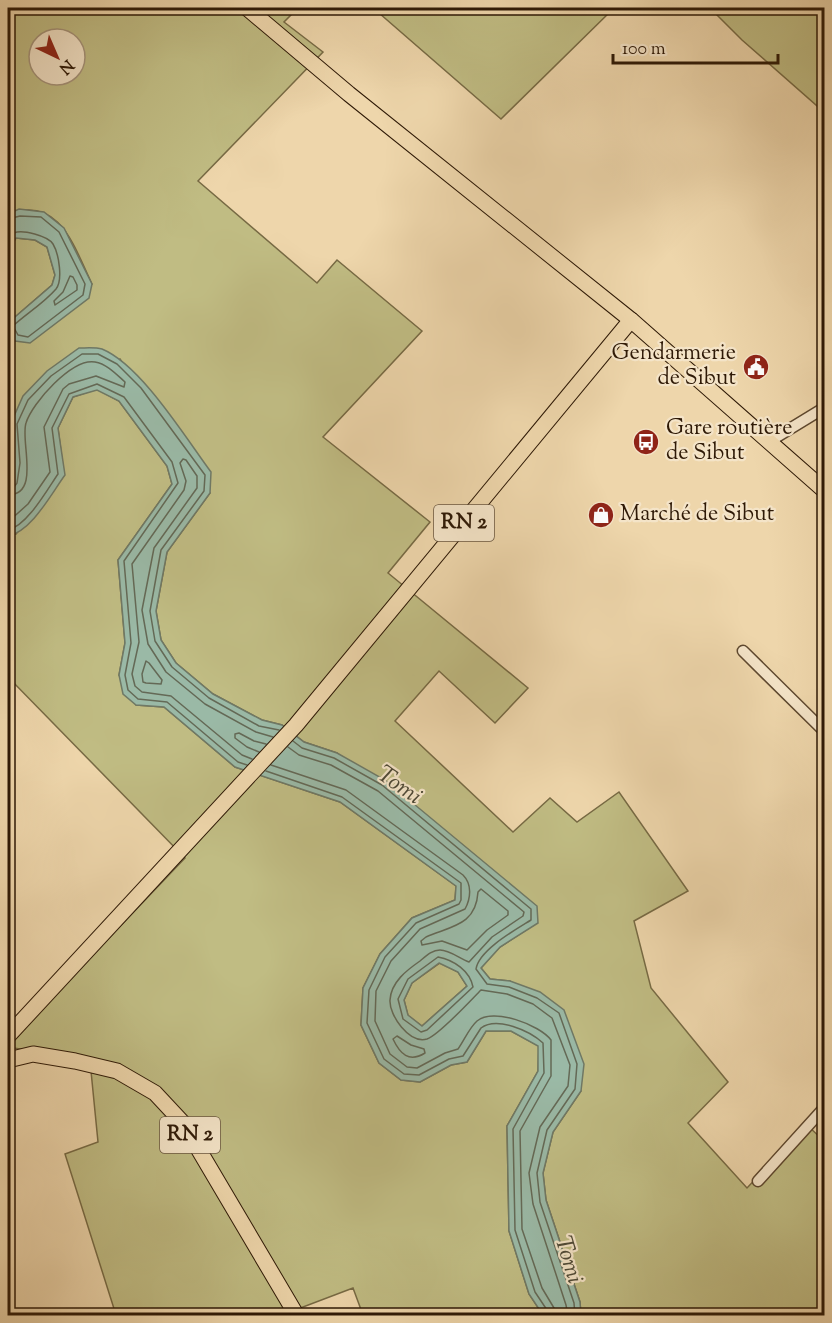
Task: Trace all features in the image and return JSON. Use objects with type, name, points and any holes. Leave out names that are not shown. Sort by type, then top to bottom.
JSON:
[{"type":"main road","points":[[248,8],[359,101],[632,320],[825,490]]},
{"type":"main road","name":"RN 2","points":[[8,1036],[296,725],[632,320]]},
{"type":"main road","name":"RN 2","points":[[8,1060],[33,1054],[75,1061],[117,1071],[155,1093],[183,1123],[297,1316]]},
{"type":"street","points":[[770,441],[825,408]]},
{"type":"street","points":[[744,651],[825,731]]},
{"type":"street","points":[[758,1181],[825,1108]]},
{"type":"shaded area","points":[[8,8],[298,8],[284,22],[323,52],[198,181],[317,283],[337,260],[422,331],[323,437],[430,522],[388,573],[528,688],[495,723],[439,671],[395,721],[513,832],[550,798],[577,822],[619,792],[688,891],[634,921],[651,988],[728,1082],[688,1123],[747,1188],[807,1125],[824,1141],[824,1315],[581,1315],[580,1302],[546,1200],[543,1173],[553,1132],[581,1091],[510,981],[490,979],[481,968],[500,947],[537,923],[337,753],[304,742],[282,725],[262,720],[213,694],[176,663],[161,640],[156,611],[167,552],[210,493],[120,359],[11,423],[14,463],[11,482],[8,482],[8,331],[15,341],[92,284],[63,228],[53,218],[41,212],[26,210],[8,214]]},
{"type":"shaded area","points":[[384,8],[614,8],[501,119],[379,13]]},
{"type":"shaded area","points":[[714,8],[824,8],[824,112],[742,40],[712,10]]},
{"type":"shaded area","points":[[16,238],[35,240],[47,247],[55,275],[52,285],[8,323],[8,250]]},
{"type":"shaded area","points":[[97,389],[119,401],[167,466],[172,484],[118,560],[125,643],[119,675],[136,705],[164,707],[235,767],[340,802],[456,886],[455,900],[412,918],[380,954],[363,988],[361,1025],[379,1063],[401,1080],[420,1082],[451,1065],[467,1062],[486,1031],[511,1031],[539,1046],[538,1071],[507,1126],[509,1231],[529,1294],[543,1315],[363,1315],[353,1288],[282,1315],[116,1315],[65,1154],[98,1142],[90,1061],[8,1047],[8,1044],[185,858],[8,677],[8,536],[16,534],[64,475],[58,428],[73,397]]},
{"type":"shaded area","points":[[440,963],[458,972],[467,986],[422,1026],[408,1016],[404,1000],[412,983]]},
{"type":"water","points":[[19,209],[44,212],[64,228],[92,284],[89,298],[30,343],[15,341],[8,331],[8,323],[52,285],[55,275],[47,247],[35,240],[16,238],[8,250],[8,214]]},
{"type":"water","points":[[79,348],[102,349],[117,357],[132,370],[161,403],[211,472],[210,493],[167,552],[156,611],[161,640],[176,663],[213,694],[262,720],[282,725],[304,742],[337,753],[385,780],[537,906],[538,923],[500,947],[481,968],[490,979],[510,981],[540,992],[564,1010],[584,1064],[581,1091],[553,1132],[543,1173],[546,1200],[580,1302],[581,1315],[543,1315],[529,1294],[509,1231],[507,1126],[538,1071],[538,1046],[511,1031],[486,1031],[467,1062],[451,1065],[420,1082],[401,1080],[379,1063],[361,1025],[363,988],[380,954],[412,918],[455,900],[456,886],[340,802],[235,767],[164,707],[136,705],[123,694],[119,675],[125,643],[118,560],[172,484],[167,466],[119,401],[97,390],[73,397],[58,428],[65,475],[33,520],[17,533],[8,536],[8,482],[11,482],[14,463],[11,423],[23,396],[47,371]],"holes":[[[439,963],[458,972],[467,986],[422,1026],[408,1015],[404,1000],[412,983]]]},
{"type":"place","name":"Gendarmerie de Sibut","points":[[756,367]]},
{"type":"place","name":"Gare routière de Sibut","points":[[646,442]]},
{"type":"place","name":"Marché de Sibut","points":[[601,515]]},
{"type":"water label","name":"Tomi","points":[[399,786]]},
{"type":"water label","name":"Tomi","points":[[568,1260]]}]
